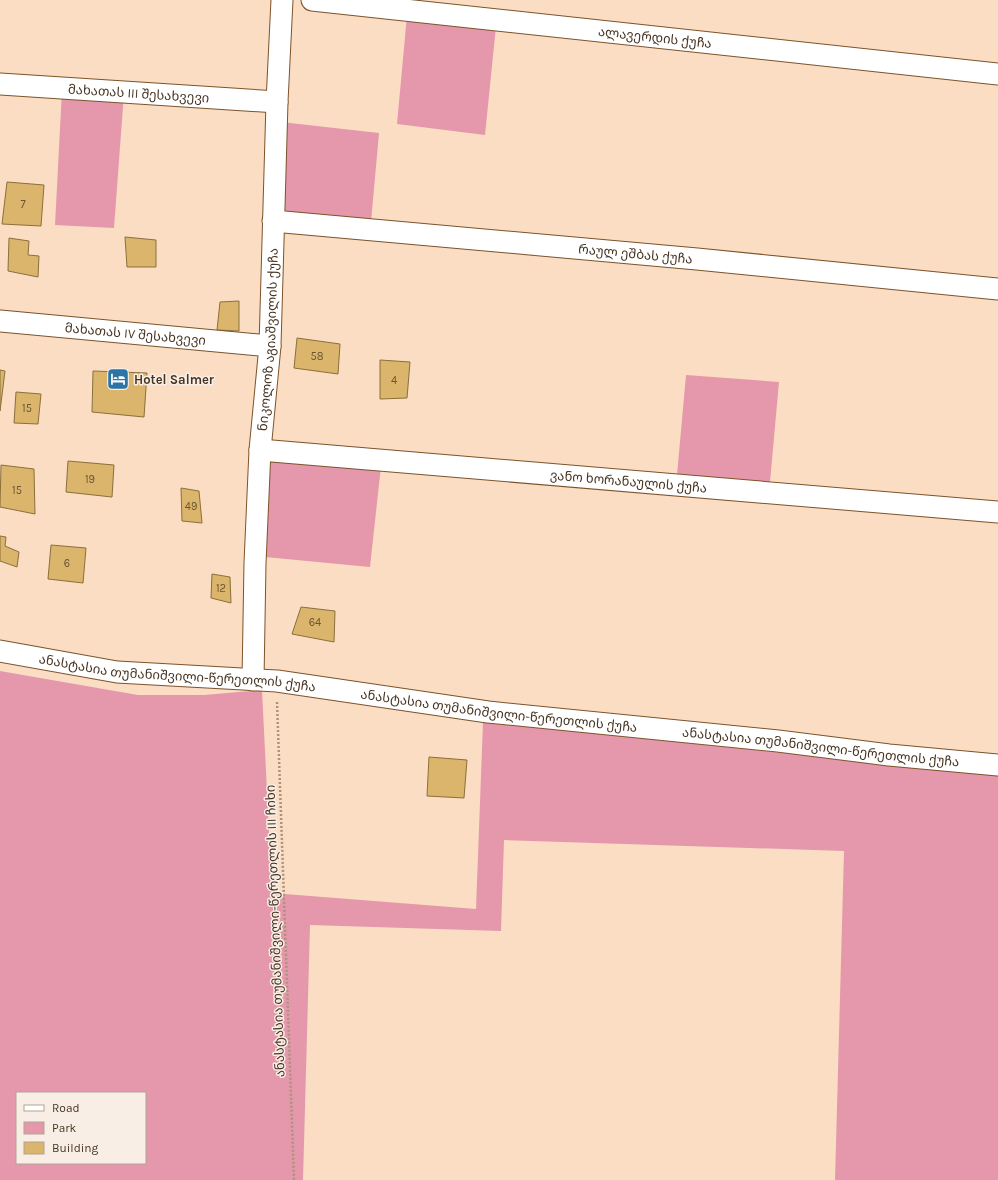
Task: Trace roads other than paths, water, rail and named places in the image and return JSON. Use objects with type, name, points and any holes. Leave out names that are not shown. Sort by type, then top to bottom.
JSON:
[{"type":"street","name":"ნიკოლოზ აგიაშვილის ქუჩა","points":[[253,680],[255,563],[260,450],[270,346],[277,102],[282,0]]},
{"type":"street","name":"ალავერდის ქუჩა","points":[[312,0],[998,74]]},
{"type":"street","name":"მახათას III შესახვევი","points":[[0,84],[277,102]]},
{"type":"street","name":"რაულ ეშბას ქუჩა","points":[[273,221],[705,260],[998,289]]},
{"type":"street","name":"მახათას IV შესახვევი","points":[[0,322],[270,346]]},
{"type":"street","name":"ვანო ხორანაულის ქუჩა","points":[[260,450],[998,512]]},
{"type":"street","name":"ანასტასია თუმანიშვილი-წერეთლის ქუჩა","points":[[0,651],[117,672],[276,681],[488,712],[778,741],[889,755],[998,765]]},
{"type":"place","name":"Hotel Salmer","points":[[118,379]]}]
